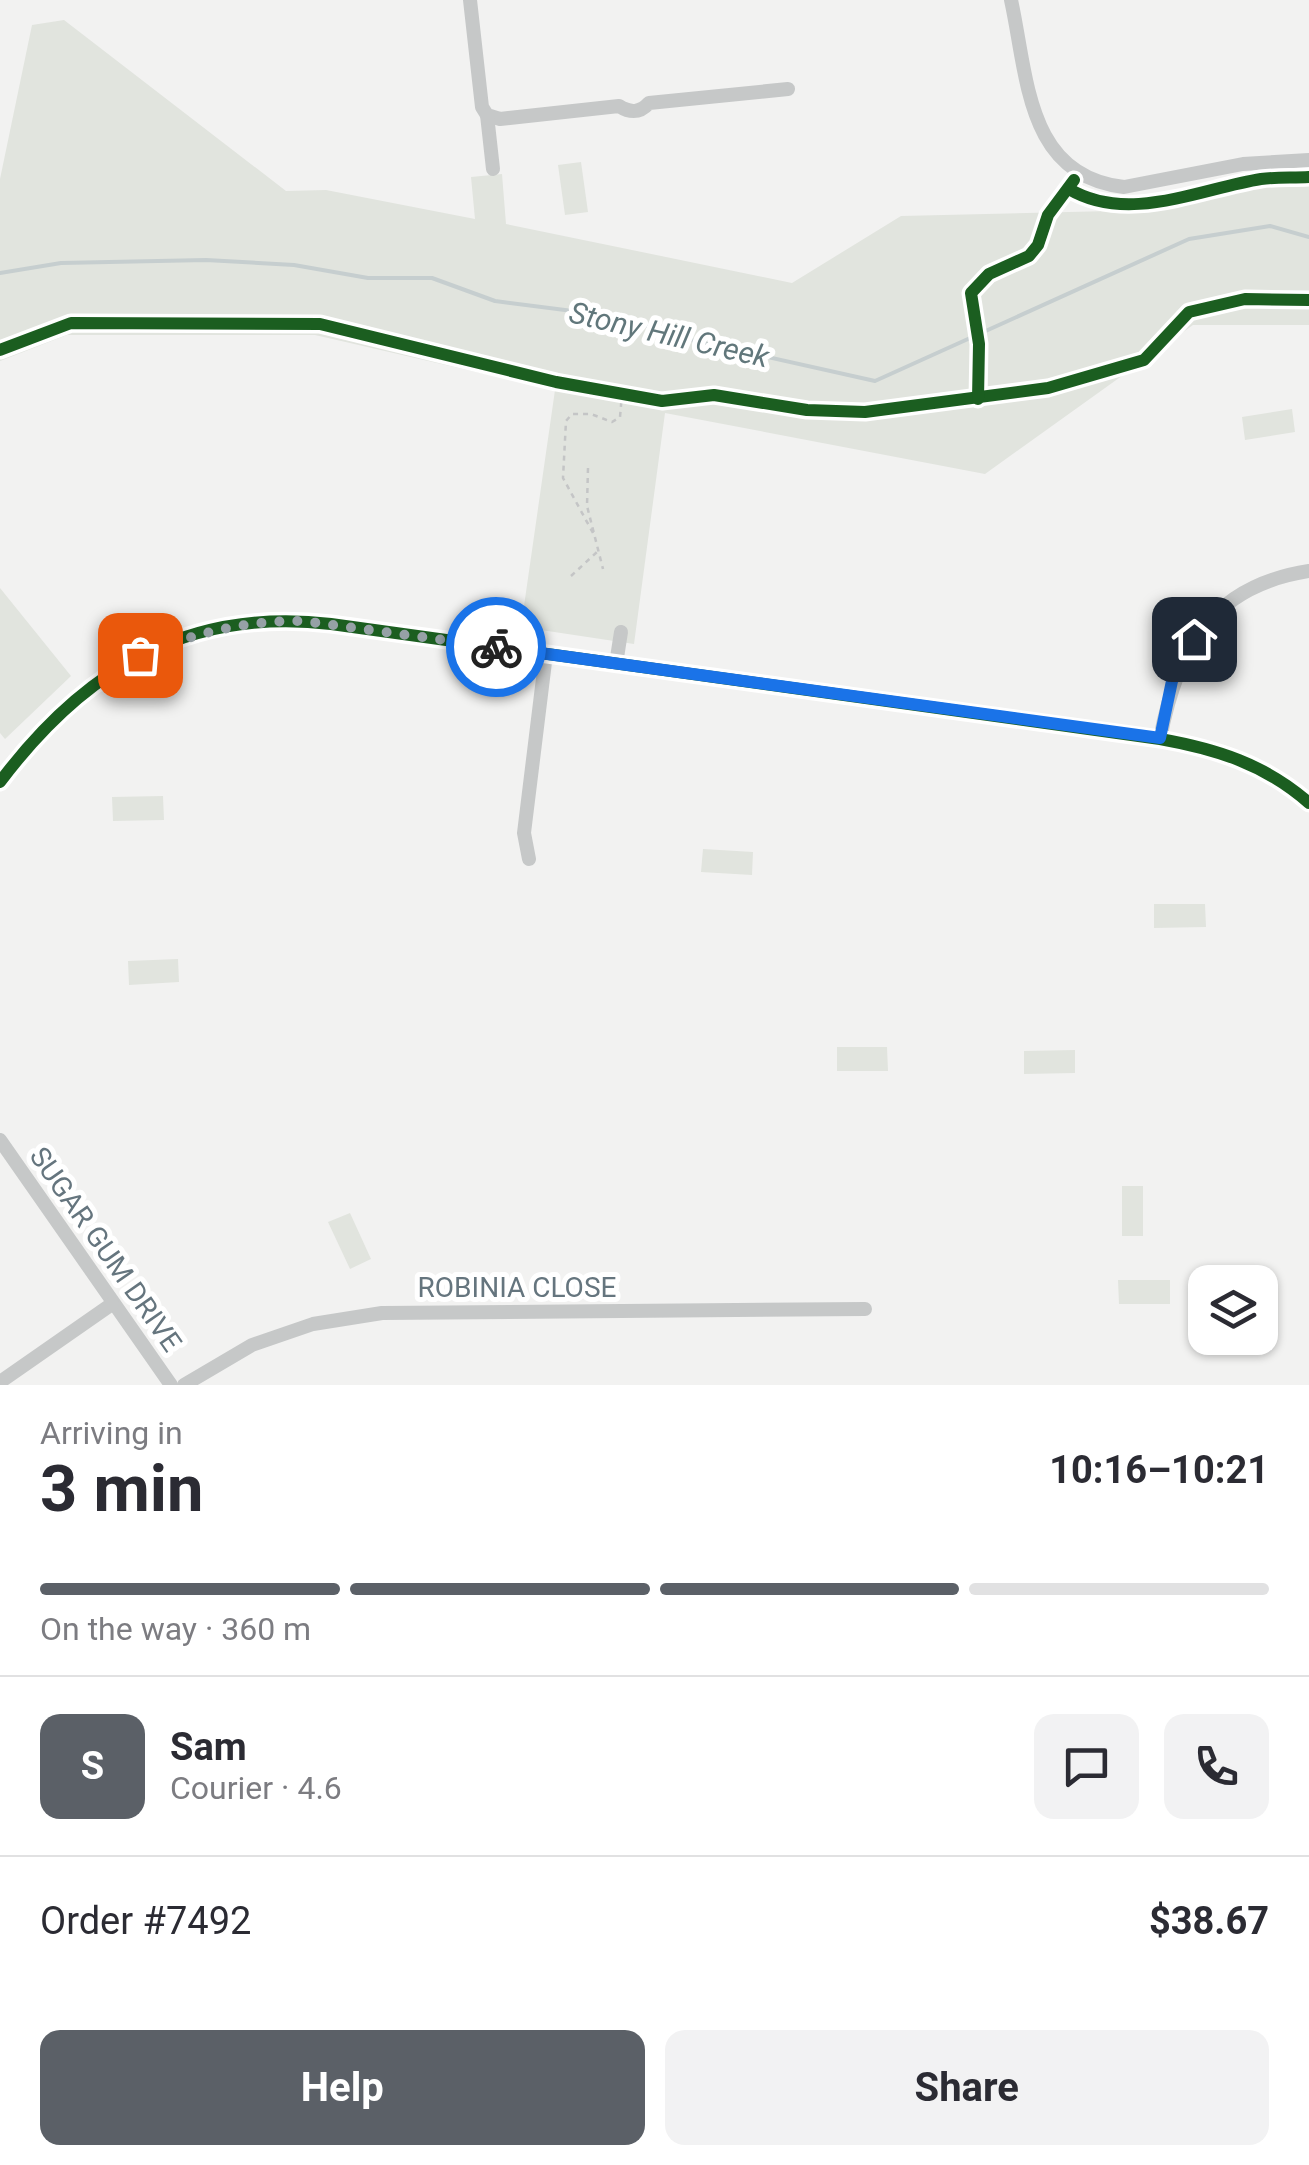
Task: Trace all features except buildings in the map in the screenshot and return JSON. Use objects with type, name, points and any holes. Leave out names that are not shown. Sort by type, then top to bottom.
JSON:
[{"type":"street","points":[[470,0],[480,98],[487,115],[493,169]]},
{"type":"street","points":[[1011,0],[1042,134],[1058,158],[1078,174],[1124,187],[1243,164],[1309,160]]},
{"type":"street","points":[[487,115],[500,119],[619,106],[634,112],[644,110],[649,103],[788,89]]},
{"type":"street","points":[[1160,738],[1172,681],[1182,657],[1208,622],[1256,585],[1309,570]]},
{"type":"street","points":[[0,782],[62,708],[140,655],[217,629],[276,620],[1160,738],[1211,749],[1250,763],[1309,802]]},
{"type":"street","points":[[616,664],[621,632]]},
{"type":"street","points":[[529,859],[524,833],[546,654]]},
{"type":"street","name":"SUGAR GUM DRIVE","points":[[0,1140],[172,1385]]},
{"type":"street","points":[[0,1382],[112,1304]]},
{"type":"street","name":"ROBINIA CLOSE","points":[[184,1385],[252,1346],[312,1324],[382,1313],[865,1309]]},
{"type":"path","points":[[593,533],[564,478],[566,421],[572,414],[591,414],[612,422],[620,417],[629,395],[606,391]]},
{"type":"path","points":[[588,468],[587,506],[604,569]]},
{"type":"path","points":[[570,576],[598,551]]},
{"type":"shaded area","points":[[64,20],[286,191],[326,190],[475,219],[471,177],[502,174],[506,224],[792,283],[901,216],[1111,211],[1261,179],[1309,178],[1309,325],[1193,325],[985,474],[665,413],[634,644],[521,627],[555,390],[315,335],[67,335],[0,361],[0,179],[32,25]]},
{"type":"shaded area","points":[[581,162],[588,212],[565,215],[558,165]]},
{"type":"shaded area","points":[[1292,409],[1295,432],[1245,440],[1242,417]]},
{"type":"shaded area","points":[[0,588],[71,676],[5,739],[0,733]]},
{"type":"shaded area","points":[[163,796],[164,820],[113,821],[112,797]]},
{"type":"shaded area","points":[[703,849],[753,852],[752,875],[701,872]]},
{"type":"shaded area","points":[[1154,904],[1205,904],[1206,927],[1154,928]]},
{"type":"shaded area","points":[[178,959],[179,982],[129,985],[128,961]]},
{"type":"shaded area","points":[[837,1047],[887,1047],[888,1071],[837,1071]]},
{"type":"shaded area","points":[[1075,1050],[1075,1073],[1024,1074],[1024,1051]]},
{"type":"shaded area","points":[[1122,1186],[1143,1186],[1143,1236],[1122,1236]]},
{"type":"shaded area","points":[[350,1213],[371,1259],[350,1269],[328,1222]]},
{"type":"shaded area","points":[[1118,1280],[1170,1280],[1170,1304],[1119,1304]]},
{"type":"waterway","name":"Stony Hill Creek","points":[[0,273],[61,263],[206,260],[294,265],[368,278],[432,278],[495,301],[620,317],[682,338],[875,381],[1189,239],[1270,226],[1309,237]]},
{"type":"cycle path","points":[[1069,189],[1115,204],[1139,204],[1261,179],[1309,177]]},
{"type":"cycle path","points":[[978,399],[979,344],[971,293],[989,274],[1029,256],[1038,245],[1048,215],[1074,180]]},
{"type":"cycle path","points":[[0,350],[71,323],[320,324],[556,382],[662,401],[714,395],[807,410],[865,412],[1048,388],[1144,360],[1189,312],[1245,299],[1309,300]]},
{"type":"cycle path","points":[[0,782],[32,742],[67,708],[104,678],[143,655],[185,637],[230,626],[279,621],[331,624],[1160,739],[1239,760],[1275,778],[1309,803]]},
{"type":"way so far","points":[[140,655],[217,629],[276,620],[496,647]]},
{"type":"route","points":[[496,647],[1160,738],[1172,681],[1194,639]]}]
